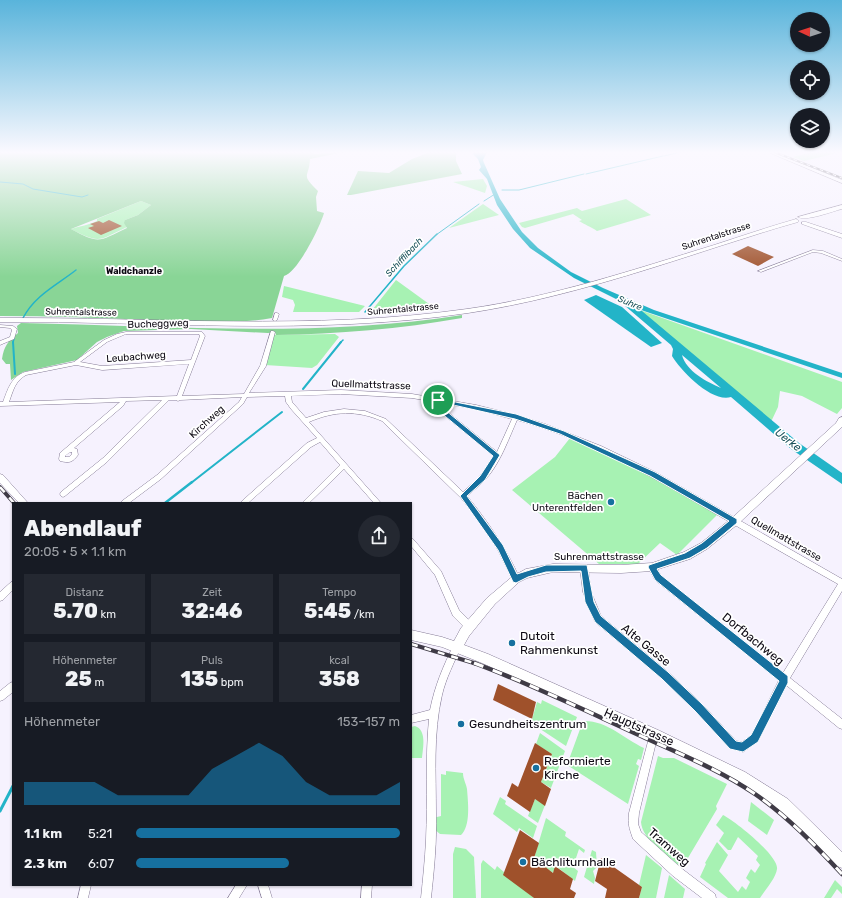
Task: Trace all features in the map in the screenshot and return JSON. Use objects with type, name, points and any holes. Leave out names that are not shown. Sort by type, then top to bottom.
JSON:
[{"type":"main road","points":[[815,215],[807,222],[796,222],[793,218],[815,215],[842,207]]},
{"type":"main road","points":[[801,217],[807,222]]},
{"type":"main road","name":"Suhrentalstrasse","points":[[0,320],[254,325],[365,322],[469,311],[521,302],[576,288],[796,222]]},
{"type":"street","points":[[815,215],[813,221],[819,226]]},
{"type":"street","points":[[807,222],[842,234]]},
{"type":"street","points":[[807,222],[842,234]]},
{"type":"street","points":[[760,271],[813,251],[822,252],[842,260]]},
{"type":"street","points":[[0,326],[15,328],[15,334],[8,340],[0,343]]},
{"type":"street","name":"Kirchweg","points":[[125,502],[159,478],[241,404],[263,366],[273,332]]},
{"type":"street","name":"Bucheggweg","points":[[76,363],[104,341],[116,335],[126,333],[200,333],[203,336],[178,399]]},
{"type":"street","name":"Leubachweg","points":[[3,404],[10,393],[13,382],[18,377],[76,363],[102,368],[192,362]]},
{"type":"street","name":"Quellmattstrasse","points":[[3,404],[246,397],[341,392],[391,394],[438,400],[516,416],[605,451],[653,474],[842,584]]},
{"type":"street","points":[[288,395],[288,402],[377,502]]},
{"type":"street","points":[[63,494],[105,460],[167,399]]},
{"type":"street","points":[[70,449],[121,405],[124,400]]},
{"type":"street","points":[[438,400],[436,406],[497,455]]},
{"type":"street","points":[[305,421],[329,412],[346,411],[375,416],[384,420],[463,496],[483,521],[500,548],[516,579]]},
{"type":"street","points":[[463,496],[482,478],[497,455],[516,416]]},
{"type":"street","name":"Suhrenmattstrasse","points":[[457,647],[470,626],[491,601],[516,579],[526,574],[546,568],[634,569],[652,567],[687,556],[704,546],[735,521],[802,460],[839,425],[842,420]]},
{"type":"street","points":[[245,502],[309,445],[320,439]]},
{"type":"street","points":[[306,502],[344,466]]},
{"type":"street","points":[[0,477],[23,502]]},
{"type":"street","points":[[412,542],[438,573],[456,613],[470,626]]},
{"type":"street","name":"Dorfbachweg","points":[[652,567],[658,578],[842,725]]},
{"type":"street","name":"Alte Gasse","points":[[584,568],[590,602],[598,619],[665,675],[699,707],[734,745],[743,747],[755,738],[784,680]]},
{"type":"street","points":[[784,680],[842,584]]},
{"type":"street","points":[[0,596],[12,586]]},
{"type":"street","name":"Hauptstrasse","points":[[412,635],[457,647],[654,734],[741,776],[766,791],[806,826],[842,861]]},
{"type":"street","points":[[426,898],[431,841],[432,714],[438,691],[457,647]]},
{"type":"street","points":[[0,697],[12,687]]},
{"type":"street","points":[[412,719],[432,714]]},
{"type":"street","name":"Tramweg","points":[[654,734],[634,813],[633,824],[637,836],[677,872],[711,898]]},
{"type":"street","points":[[83,898],[86,886]]},
{"type":"street","points":[[233,898],[241,886]]},
{"type":"street","points":[[263,886],[267,898]]},
{"type":"street","points":[[366,898],[367,886]]},
{"type":"green space","points":[[0,194],[317,194],[317,211],[324,213],[302,258],[290,273],[284,276],[272,318],[211,322],[0,316]],"holes":[[[141,201],[151,205],[138,215],[125,220],[124,223],[127,228],[105,238],[94,239],[71,229]]]},
{"type":"green space","points":[[626,199],[651,215],[597,231],[579,221],[582,220],[573,214],[525,228],[519,223],[577,208],[582,211]]},
{"type":"green space","points":[[141,201],[151,205],[138,215],[125,220],[127,227],[104,238],[94,239],[71,229],[97,221],[97,219]]},
{"type":"green space","points":[[483,204],[499,215],[449,228]]},
{"type":"green space","points":[[396,280],[436,309],[369,314]]},
{"type":"green space","points":[[284,286],[365,306],[359,312],[293,312],[295,305],[293,300],[282,297]]},
{"type":"green space","points":[[637,309],[842,382],[842,408],[837,414],[802,396],[780,391],[778,407],[770,424]]},
{"type":"green space","points":[[462,315],[462,318],[416,325],[322,333],[276,335],[275,332],[268,333],[191,329],[124,331],[97,342],[77,360],[23,372],[11,380],[10,364],[6,364],[2,359],[5,347],[18,333],[17,326],[21,323],[242,329],[352,326],[407,322]]},
{"type":"green space","points":[[335,334],[339,337],[317,365],[312,368],[265,365],[273,335]]},
{"type":"green space","name":"Bächen Unterentfelden","points":[[570,438],[643,471],[717,515],[677,555],[660,543],[638,564],[599,564],[512,490],[555,457]]},
{"type":"green space","points":[[542,700],[577,717],[566,746],[531,723],[537,702],[541,704]]},
{"type":"green space","points":[[583,721],[591,721],[607,726],[644,748],[641,760],[638,759],[636,764],[639,766],[628,804],[567,765]]},
{"type":"green space","points":[[415,726],[419,728],[423,735],[422,758],[412,758],[412,727]]},
{"type":"green space","points":[[540,733],[565,751],[551,788],[541,782],[552,754],[536,744]]},
{"type":"green space","points":[[658,756],[663,758],[674,758],[727,784],[716,806],[717,809],[682,868],[651,842],[643,829],[641,822]]},
{"type":"green space","points":[[446,771],[463,773],[467,787],[468,820],[461,835],[440,834],[434,829],[433,818],[441,816],[441,774],[446,775]]},
{"type":"green space","points":[[500,797],[506,801],[505,804],[537,826],[533,838],[519,828],[517,832],[493,814]]},
{"type":"green space","points":[[535,799],[545,805],[538,823],[528,816]]},
{"type":"green space","points":[[751,802],[774,820],[767,835],[748,821]]},
{"type":"green space","points":[[723,815],[755,839],[776,863],[777,869],[775,876],[760,898],[728,898],[700,877],[706,864],[705,863],[717,842],[728,855],[719,871],[738,892],[742,886],[746,890],[750,882],[746,878],[751,869],[755,873],[760,865],[756,860],[758,856],[738,837],[731,850],[728,850],[719,841],[724,833],[716,825]]},
{"type":"green space","points":[[546,818],[566,832],[565,836],[585,850],[584,853],[579,849],[573,867],[578,871],[575,881],[556,866],[553,873],[534,858]]},
{"type":"green space","points":[[455,847],[466,849],[474,857],[476,898],[453,898],[453,854]]},
{"type":"green space","points":[[592,850],[596,852],[597,867],[593,871],[595,878],[594,884],[584,877]]},
{"type":"green space","points":[[646,855],[662,868],[656,898],[639,898],[642,887],[639,885]]},
{"type":"green space","points":[[483,860],[495,870],[497,866],[534,898],[481,898],[481,864]]},
{"type":"green space","points":[[669,875],[685,889],[683,898],[664,898]]},
{"type":"green space","points":[[835,880],[842,887],[842,894],[837,889],[831,898],[824,898]]},
{"type":"water","name":"Suhre","points":[[493,194],[498,194],[522,232],[538,248],[571,272],[603,288],[654,310],[842,373],[842,378],[644,311],[624,303],[574,278],[530,248],[513,229],[497,205]]},
{"type":"water","points":[[596,295],[622,307],[662,343],[651,347],[584,300]]},
{"type":"building","points":[[109,220],[122,226],[101,235],[88,228],[94,226],[90,224],[99,221],[103,223]]},
{"type":"building","points":[[748,246],[774,257],[758,266],[732,254]]},
{"type":"building","points":[[498,684],[536,702],[532,719],[493,700]]},
{"type":"building","name":"Reformierte Kirche","points":[[535,743],[552,754],[541,782],[551,789],[545,806],[535,799],[530,812],[507,796],[512,783],[518,787]]},
{"type":"building","name":"Bächliturnhalle","points":[[520,830],[539,843],[534,858],[553,873],[555,866],[573,879],[570,889],[576,893],[574,898],[534,898],[503,875]]},
{"type":"building","points":[[601,858],[642,887],[639,898],[605,898],[607,889],[595,881]]},
{"type":"waterway","points":[[63,194],[82,197],[88,195]]},
{"type":"waterway","points":[[484,201],[495,194]]},
{"type":"waterway","name":"Schifflibach","points":[[436,235],[479,204]]},
{"type":"waterway","name":"Schifflibach","points":[[365,312],[404,266],[437,234]]},
{"type":"waterway","points":[[23,318],[40,297],[76,270]]},
{"type":"waterway","name":"Uerke","points":[[627,303],[795,446],[842,479]]},
{"type":"waterway","points":[[13,343],[14,338]]},
{"type":"waterway","name":"Schifflibach","points":[[303,389],[341,342]]},
{"type":"waterway","points":[[13,343],[15,374]]},
{"type":"waterway","name":"Uerke","points":[[675,345],[678,349],[677,356],[692,375],[705,385],[728,395]]},
{"type":"waterway","name":"Schifflibach","points":[[191,483],[282,412]]},
{"type":"waterway","name":"Schifflibach","points":[[166,502],[192,482]]},
{"type":"waterway","name":"Schifflibach","points":[[0,811],[12,788]]},
{"type":"railway","points":[[0,487],[13,502]]},
{"type":"railway","points":[[412,644],[475,663]]},
{"type":"railway","points":[[475,663],[558,698],[685,756],[742,785],[789,821],[842,874]]},
{"type":"place","name":"Bächen Unterentfelden","points":[[611,502]]},
{"type":"place","name":"Dutoit Rahmenkunst","points":[[512,643]]},
{"type":"place","name":"Gesundheitszentrum","points":[[461,724]]},
{"type":"place","name":"Reformierte Kirche","points":[[536,768]]},
{"type":"place","name":"Bächliturnhalle","points":[[523,862]]},
{"type":"district","name":"Waldchanzle","points":[[134,271]]},
{"type":"route","points":[[438,400],[516,416],[543,425],[599,448],[653,474],[735,521],[704,546],[687,556],[652,567],[658,578],[784,680],[755,738],[743,747],[734,745],[725,738],[699,707],[665,675],[598,619],[587,592],[584,568],[546,568],[526,574],[516,579],[500,548],[483,521],[463,496],[482,478],[497,455],[436,406],[438,400]]}]
